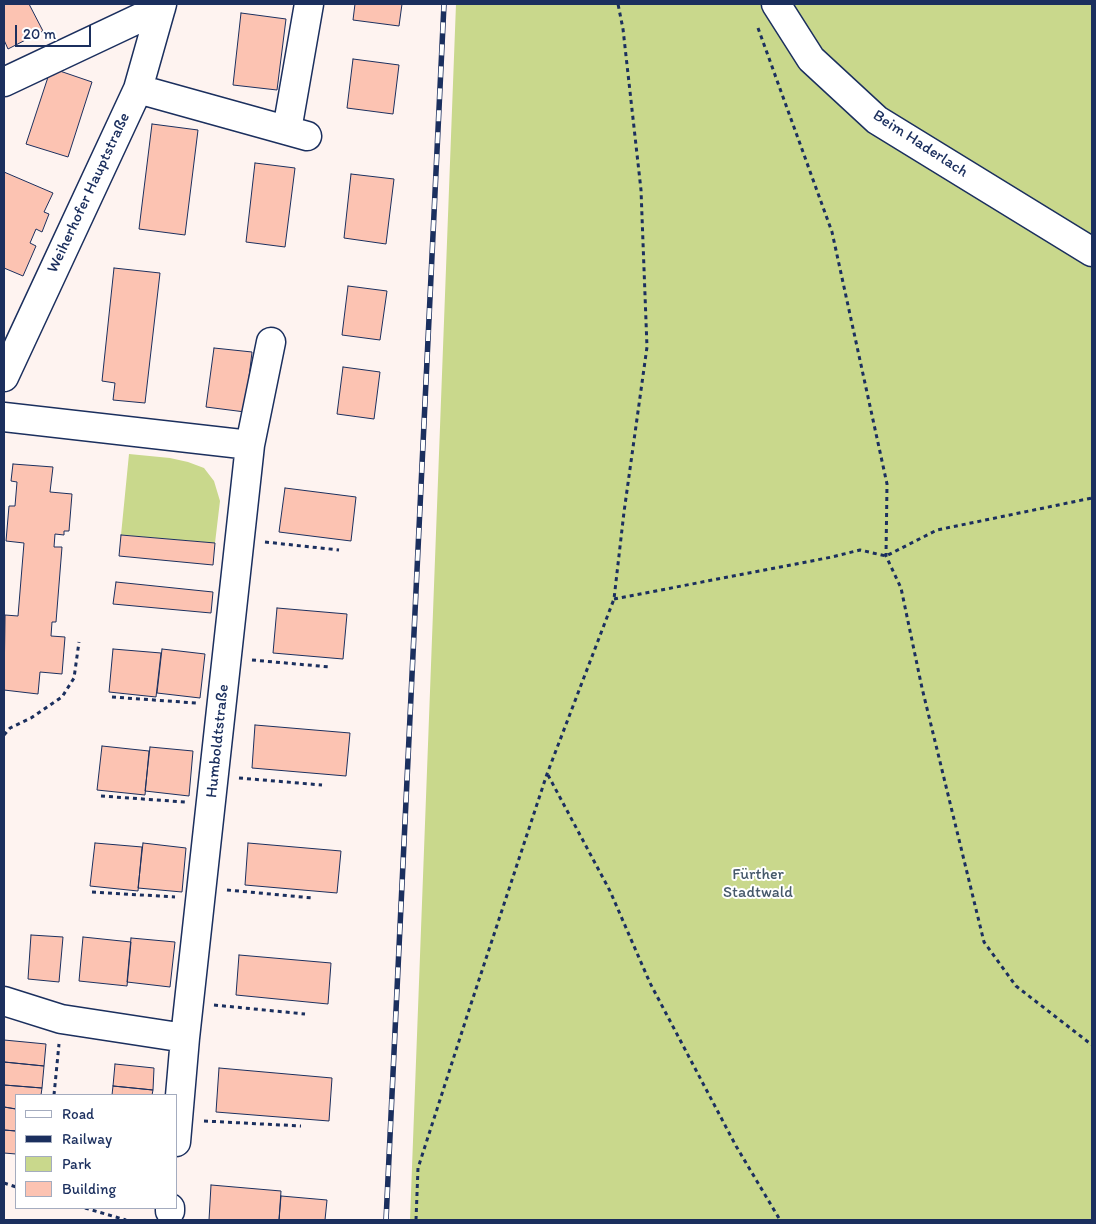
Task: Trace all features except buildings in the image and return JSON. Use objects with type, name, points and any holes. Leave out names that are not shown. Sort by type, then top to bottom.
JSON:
[{"type":"street","points":[[138,89],[297,133],[309,4]]},
{"type":"street","name":"Beim Haderlach","points":[[776,4],[811,59],[877,120],[1092,252]]},
{"type":"street","points":[[4,82],[161,6]]},
{"type":"street","name":"Weiherhofer Hauptstraße","points":[[4,376],[138,89],[161,6]]},
{"type":"street","name":"Humboldtstraße","points":[[178,1118],[185,1038],[250,445],[271,342]]},
{"type":"street","points":[[4,417],[250,445]]},
{"type":"street","points":[[4,1001],[62,1019],[185,1038]]},
{"type":"path","points":[[416,1220],[418,1168],[547,774],[614,599],[647,347],[641,190],[623,29],[618,4]]},
{"type":"path","points":[[756,22],[832,232],[887,484],[886,556],[901,588],[922,688],[984,942],[1016,986],[1092,1045]]},
{"type":"path","points":[[614,599],[860,550],[886,556],[937,530],[1092,498]]},
{"type":"path","points":[[240,539],[339,550]]},
{"type":"path","points":[[4,735],[10,728],[31,718],[62,697],[74,678],[79,642]]},
{"type":"path","points":[[227,658],[330,667]]},
{"type":"path","points":[[112,697],[221,705]]},
{"type":"path","points":[[547,774],[610,891],[650,983],[736,1146],[780,1220]]},
{"type":"path","points":[[214,776],[322,785]]},
{"type":"path","points":[[101,796],[211,804]]},
{"type":"path","points":[[92,892],[201,893],[313,898]]},
{"type":"path","points":[[189,1002],[305,1014]]},
{"type":"path","points":[[54,1094],[62,1019]]},
{"type":"path","points":[[178,1130],[301,1126]]},
{"type":"path","points":[[88,1209],[126,1220]]},
{"type":"green space","name":"Fürther Stadtwald","points":[[456,4],[1092,4],[1092,1220],[410,1220]]},
{"type":"green space","points":[[129,454],[170,458],[204,468],[214,481],[220,501],[215,543],[121,535]]},
{"type":"railway","points":[[386,1220],[444,4]]}]
